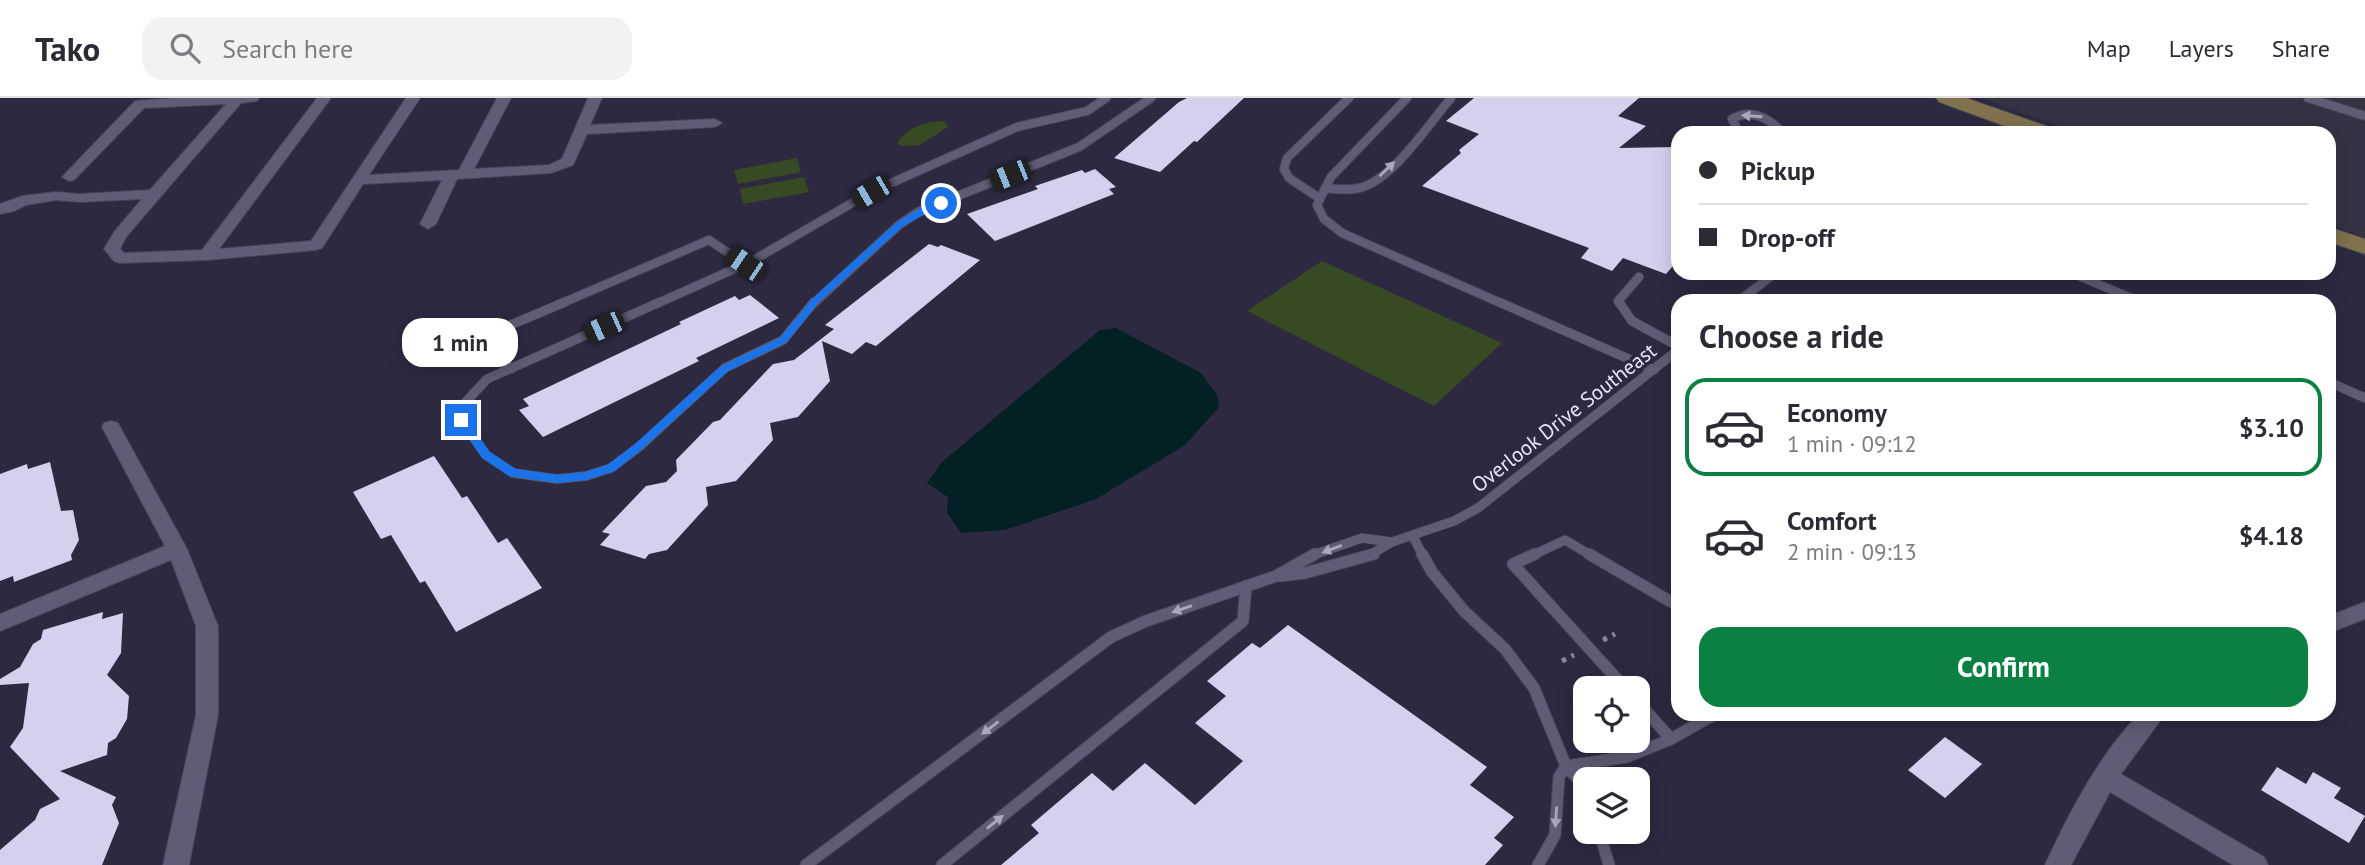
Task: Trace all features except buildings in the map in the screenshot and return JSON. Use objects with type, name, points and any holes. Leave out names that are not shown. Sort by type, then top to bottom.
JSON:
[{"type":"main road","points":[[1946,98],[2024,126]]},
{"type":"main road","points":[[2336,237],[2365,247]]},
{"type":"street","points":[[69,177],[140,104],[252,98]]},
{"type":"street","points":[[208,255],[324,98]]},
{"type":"street","points":[[237,99],[119,235],[112,249],[120,257],[208,255],[316,246],[413,98]]},
{"type":"street","points":[[428,224],[504,98]]},
{"type":"street","points":[[361,180],[551,169],[568,162],[595,98]]},
{"type":"street","points":[[582,130],[715,123]]},
{"type":"street","points":[[4,208],[13,213],[48,208],[79,198],[155,194]]},
{"type":"street","points":[[111,427],[177,549],[207,626],[207,715],[176,865]]},
{"type":"street","points":[[0,623],[177,549]]},
{"type":"street","points":[[2336,622],[2365,610]]},
{"type":"street","points":[[2058,865],[2107,778],[2146,721]]},
{"type":"street","points":[[2107,778],[2255,865]]},
{"type":"lane","points":[[1106,98],[1087,111],[1017,127],[871,192],[745,264],[487,379],[463,405],[461,420],[486,455],[513,473],[557,479],[586,476],[611,468],[639,447],[725,368],[783,340],[816,300],[899,225],[918,212],[1079,148],[1151,98]]},
{"type":"lane","points":[[1319,198],[1289,178],[1284,169],[1287,158],[1349,98]]},
{"type":"lane","points":[[1407,98],[1331,177],[1317,205],[1324,219],[1342,233],[1654,370]]},
{"type":"lane","points":[[1325,188],[1349,190],[1366,186],[1384,174],[1451,98]]},
{"type":"lane","points":[[2308,98],[2365,116]]},
{"type":"lane","points":[[1736,126],[1732,119],[1744,114],[1766,118],[1775,126]]},
{"type":"lane","points":[[511,369],[489,342],[499,330],[709,240],[745,264]]},
{"type":"lane","points":[[1639,277],[1618,301],[1632,321],[1671,344]]},
{"type":"lane","points":[[1748,294],[1766,280]]},
{"type":"lane","points":[[2088,280],[2122,294]]},
{"type":"lane","name":"Overlook Drive Southeast","points":[[1392,542],[1413,536],[1478,508],[1671,354]]},
{"type":"lane","points":[[2336,385],[2365,398]]},
{"type":"lane","points":[[1413,536],[1432,572],[1464,611],[1505,649],[1534,688],[1566,766],[1573,774]]},
{"type":"lane","points":[[1276,576],[1309,556],[1362,538],[1392,542]]},
{"type":"lane","points":[[1614,676],[1513,564],[1565,540],[1671,602]]},
{"type":"lane","points":[[806,865],[1111,637],[1146,621],[1276,576],[1305,573],[1374,554],[1392,542]]},
{"type":"lane","points":[[942,865],[1243,621],[1246,586]]},
{"type":"lane","points":[[1650,715],[1671,739]]},
{"type":"lane","points":[[1538,865],[1555,835],[1559,777],[1566,766],[1627,757],[1671,739],[1703,721]]},
{"type":"lane","points":[[1602,844],[1609,865]]},
{"type":"path","points":[[1599,642],[1615,634]]},
{"type":"path","points":[[1562,661],[1579,652]]},
{"type":"shaded area","points":[[1981,98],[2365,98],[2365,237],[2336,227],[2336,126],[2059,126]]},
{"type":"shaded area","points":[[1116,328],[1201,373],[1217,395],[1219,407],[1185,445],[1096,499],[1005,530],[961,533],[947,513],[948,497],[927,483],[942,462],[1100,330]]},
{"type":"green space","points":[[944,121],[948,127],[920,145],[901,146],[897,143],[901,137],[918,126]]},
{"type":"green space","points":[[797,158],[801,172],[738,184],[734,170]]},
{"type":"green space","points":[[804,177],[809,192],[743,204],[740,189]]},
{"type":"green space","points":[[1322,261],[1502,343],[1434,406],[1247,311]]},
{"type":"route","points":[[461,420],[486,455],[513,473],[557,479],[586,476],[611,468],[639,447],[725,368],[783,340],[816,300],[899,225],[918,212],[941,203]]}]
